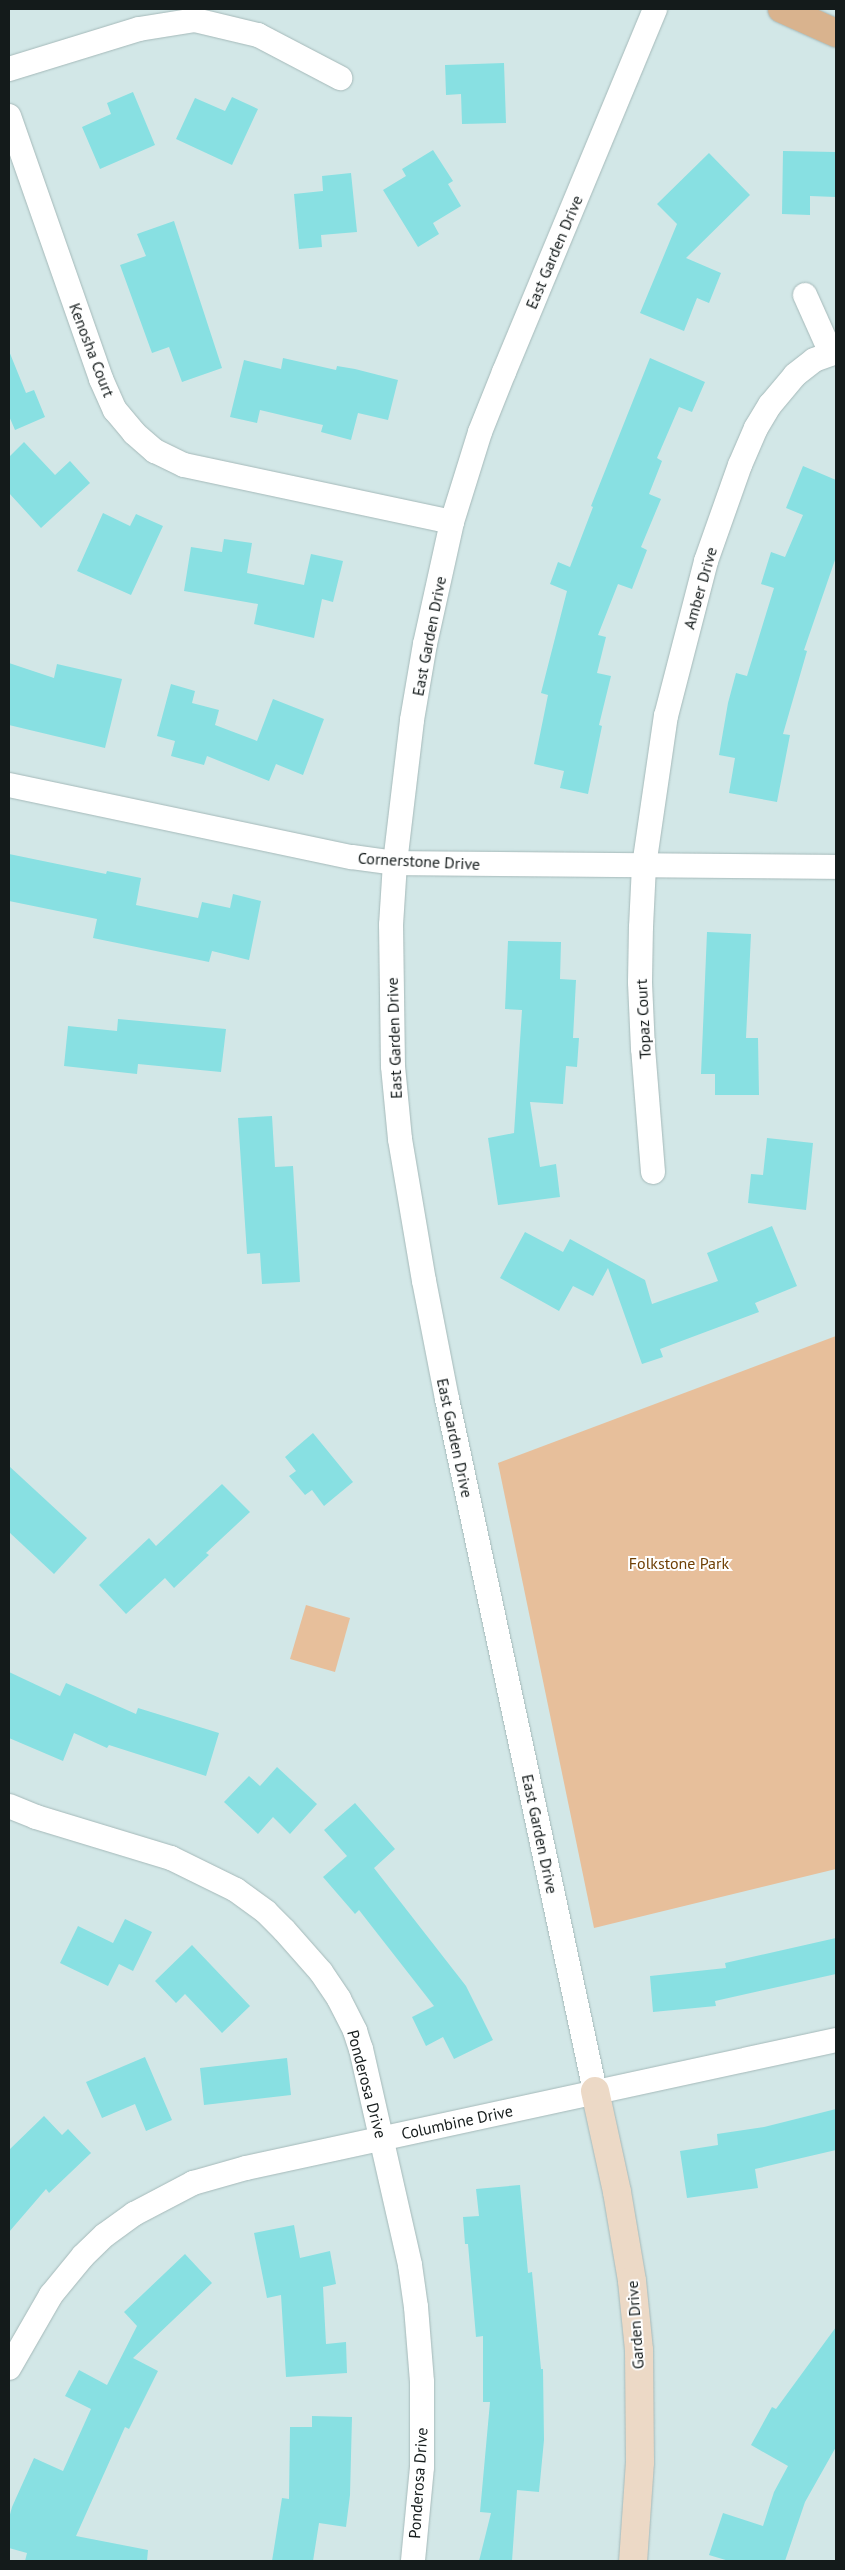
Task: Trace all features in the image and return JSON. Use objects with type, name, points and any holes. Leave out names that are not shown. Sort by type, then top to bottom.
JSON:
[{"type":"main road","points":[[782,9],[836,33]]},
{"type":"street","name":"East Garden Drive","points":[[595,2091],[447,1399],[404,1163],[393,1066],[391,925],[395,863],[412,720],[425,644],[452,522],[480,432],[500,381],[656,9]]},
{"type":"street","points":[[9,69],[139,29],[195,20],[258,35],[340,78]]},
{"type":"street","name":"Kenosha Court","points":[[9,116],[101,379],[115,410],[134,433],[155,451],[184,465],[452,522]]},
{"type":"street","points":[[805,295],[833,353]]},
{"type":"street","name":"Amber Drive","points":[[644,866],[666,716],[706,561],[740,465],[756,428],[770,404],[795,375],[814,360],[833,353]]},
{"type":"street","name":"Cornerstone Drive","points":[[9,785],[352,857],[395,863],[836,867]]},
{"type":"street","name":"Topaz Court","points":[[644,866],[640,982],[652,1172]]},
{"type":"street","name":"Ponderosa Drive","points":[[9,1806],[36,1818],[171,1858],[236,1890],[266,1912],[321,1972],[339,1999],[355,2031],[361,2049],[410,2265],[422,2382],[422,2467],[413,2561]]},
{"type":"street","name":"Columbine Drive","points":[[9,2368],[51,2295],[94,2246],[134,2214],[193,2183],[246,2168],[836,2040]]},
{"type":"street","name":"Garden Drive","points":[[595,2091],[617,2192],[632,2281],[639,2350],[640,2462],[633,2561]]},
{"type":"green space","name":"Folkstone Park","points":[[836,1336],[836,1869],[594,1928],[498,1463]]},
{"type":"green space","points":[[306,1605],[350,1618],[335,1672],[290,1659]]},
{"type":"building","points":[[504,63],[506,123],[462,124],[461,94],[446,95],[445,65]]},
{"type":"building","points":[[133,92],[155,145],[100,169],[82,127],[111,114],[107,103]]},
{"type":"building","points":[[232,97],[258,109],[232,165],[176,139],[195,98],[225,111]]},
{"type":"building","points":[[433,150],[453,181],[448,184],[461,206],[433,223],[439,234],[418,247],[383,190],[406,176],[402,169]]},
{"type":"building","points":[[783,151],[836,152],[836,197],[810,196],[810,215],[782,214]]},
{"type":"building","points":[[709,153],[750,195],[686,258],[721,273],[709,303],[697,298],[684,331],[640,313],[677,224],[657,204]]},
{"type":"building","points":[[351,173],[357,232],[321,235],[322,247],[299,249],[294,194],[323,191],[322,176]]},
{"type":"building","points":[[174,221],[222,368],[182,382],[169,347],[152,353],[120,265],[146,256],[137,234]]},
{"type":"building","points":[[9,351],[26,393],[34,390],[45,417],[15,430],[9,416]]},
{"type":"building","points":[[283,358],[336,370],[337,366],[355,369],[398,380],[388,420],[358,413],[351,440],[321,432],[323,425],[260,410],[257,423],[230,417],[244,360],[281,369]]},
{"type":"building","points":[[650,358],[705,382],[692,412],[679,407],[657,458],[662,461],[649,494],[661,499],[641,547],[647,550],[632,589],[618,584],[598,635],[606,637],[597,673],[611,676],[599,725],[602,726],[588,794],[560,788],[564,771],[534,764],[548,695],[541,693],[567,591],[550,584],[558,562],[570,567],[593,507],[591,506]]},
{"type":"building","points":[[24,442],[55,475],[70,461],[90,483],[41,528],[9,493],[9,457]]},
{"type":"building","points":[[803,466],[836,480],[836,557],[804,650],[807,651],[783,734],[790,735],[777,802],[729,793],[735,758],[719,755],[728,703],[736,673],[747,676],[774,588],[761,584],[771,552],[785,557],[803,515],[786,508]]},
{"type":"building","points":[[103,513],[130,526],[136,514],[163,526],[131,595],[77,571]]},
{"type":"building","points":[[224,539],[252,543],[247,573],[304,585],[311,554],[343,561],[333,602],[322,599],[314,638],[254,624],[258,604],[184,591],[191,547],[222,552]]},
{"type":"building","points":[[9,663],[54,678],[57,664],[122,679],[105,748],[9,725]]},
{"type":"building","points":[[171,684],[195,691],[192,703],[219,710],[215,725],[257,741],[273,699],[324,719],[303,775],[276,764],[269,781],[207,756],[204,765],[171,756],[175,741],[157,736]]},
{"type":"building","points":[[9,854],[106,874],[107,871],[141,878],[136,905],[198,918],[202,902],[230,908],[233,894],[261,901],[249,960],[212,951],[209,962],[93,938],[97,919],[9,901]]},
{"type":"building","points":[[707,932],[751,934],[746,1038],[758,1038],[759,1095],[715,1095],[715,1074],[701,1074]]},
{"type":"building","points":[[508,941],[561,942],[560,979],[576,980],[573,1038],[579,1038],[577,1067],[566,1066],[563,1104],[530,1102],[540,1167],[556,1164],[560,1197],[498,1205],[488,1138],[514,1133],[522,1010],[505,1009]]},
{"type":"building","points":[[118,1019],[226,1029],[221,1072],[138,1064],[137,1074],[64,1066],[68,1026],[117,1031]]},
{"type":"building","points":[[272,1116],[275,1167],[293,1166],[300,1282],[262,1284],[260,1253],[247,1254],[238,1118]]},
{"type":"building","points":[[767,1138],[813,1143],[806,1210],[748,1203],[751,1174],[763,1175]]},
{"type":"building","points":[[772,1226],[797,1286],[755,1303],[759,1312],[660,1349],[663,1357],[642,1364],[608,1268],[593,1296],[573,1286],[559,1311],[500,1278],[525,1232],[563,1252],[570,1239],[645,1280],[652,1304],[718,1281],[707,1253]]},
{"type":"building","points":[[313,1433],[353,1482],[324,1506],[312,1490],[305,1495],[289,1476],[296,1471],[285,1457]]},
{"type":"building","points":[[9,1466],[87,1538],[54,1574],[9,1532]]},
{"type":"building","points":[[222,1484],[250,1512],[206,1553],[209,1555],[174,1588],[165,1578],[126,1614],[99,1585],[149,1538],[156,1546]]},
{"type":"building","points":[[9,1672],[60,1696],[66,1683],[136,1714],[138,1708],[219,1733],[206,1776],[109,1745],[107,1748],[74,1733],[63,1761],[9,1738]]},
{"type":"building","points":[[277,1767],[317,1804],[290,1834],[273,1817],[258,1834],[224,1802],[249,1776],[260,1786]]},
{"type":"building","points":[[355,1803],[395,1849],[374,1868],[466,1986],[493,2040],[454,2059],[443,2037],[426,2046],[412,2017],[434,2006],[359,1910],[355,1914],[323,1877],[347,1856],[324,1830]]},
{"type":"building","points":[[125,1919],[152,1932],[133,1971],[119,1964],[108,1986],[60,1963],[78,1926],[113,1943]]},
{"type":"building","points":[[836,1938],[836,1974],[715,2001],[716,2006],[653,2012],[650,1976],[726,1968],[725,1963]]},
{"type":"building","points":[[192,1945],[250,2006],[222,2033],[185,1994],[176,2003],[155,1981]]},
{"type":"building","points":[[145,2057],[172,2120],[146,2131],[135,2104],[102,2118],[86,2082]]},
{"type":"building","points":[[287,2058],[291,2095],[204,2105],[200,2068]]},
{"type":"building","points":[[836,2109],[836,2150],[755,2169],[758,2188],[687,2198],[680,2151],[718,2145],[717,2134],[764,2127]]},
{"type":"building","points":[[44,2116],[62,2135],[68,2129],[91,2153],[49,2193],[46,2189],[9,2232],[9,2150]]},
{"type":"building","points":[[520,2185],[528,2273],[532,2272],[541,2369],[543,2369],[544,2440],[539,2492],[517,2490],[512,2561],[479,2561],[491,2513],[480,2512],[490,2402],[483,2402],[483,2336],[476,2337],[468,2244],[465,2244],[463,2217],[479,2216],[476,2189]]},
{"type":"building","points":[[294,2225],[300,2258],[330,2251],[336,2284],[323,2287],[326,2344],[346,2342],[347,2373],[286,2377],[281,2295],[267,2298],[254,2233]]},
{"type":"building","points":[[185,2254],[212,2283],[133,2358],[158,2371],[129,2429],[125,2427],[76,2536],[148,2550],[147,2561],[25,2561],[27,2553],[9,2548],[9,2518],[12,2507],[34,2458],[63,2471],[91,2409],[65,2396],[79,2370],[107,2385],[137,2326],[124,2312]]},
{"type":"building","points":[[836,2327],[836,2447],[805,2502],[785,2561],[729,2561],[709,2555],[723,2513],[763,2526],[774,2492],[788,2466],[751,2445],[772,2407],[776,2409]]},
{"type":"building","points":[[312,2416],[352,2417],[350,2495],[346,2527],[319,2523],[313,2561],[272,2561],[282,2498],[289,2499],[290,2427],[312,2427]]}]
